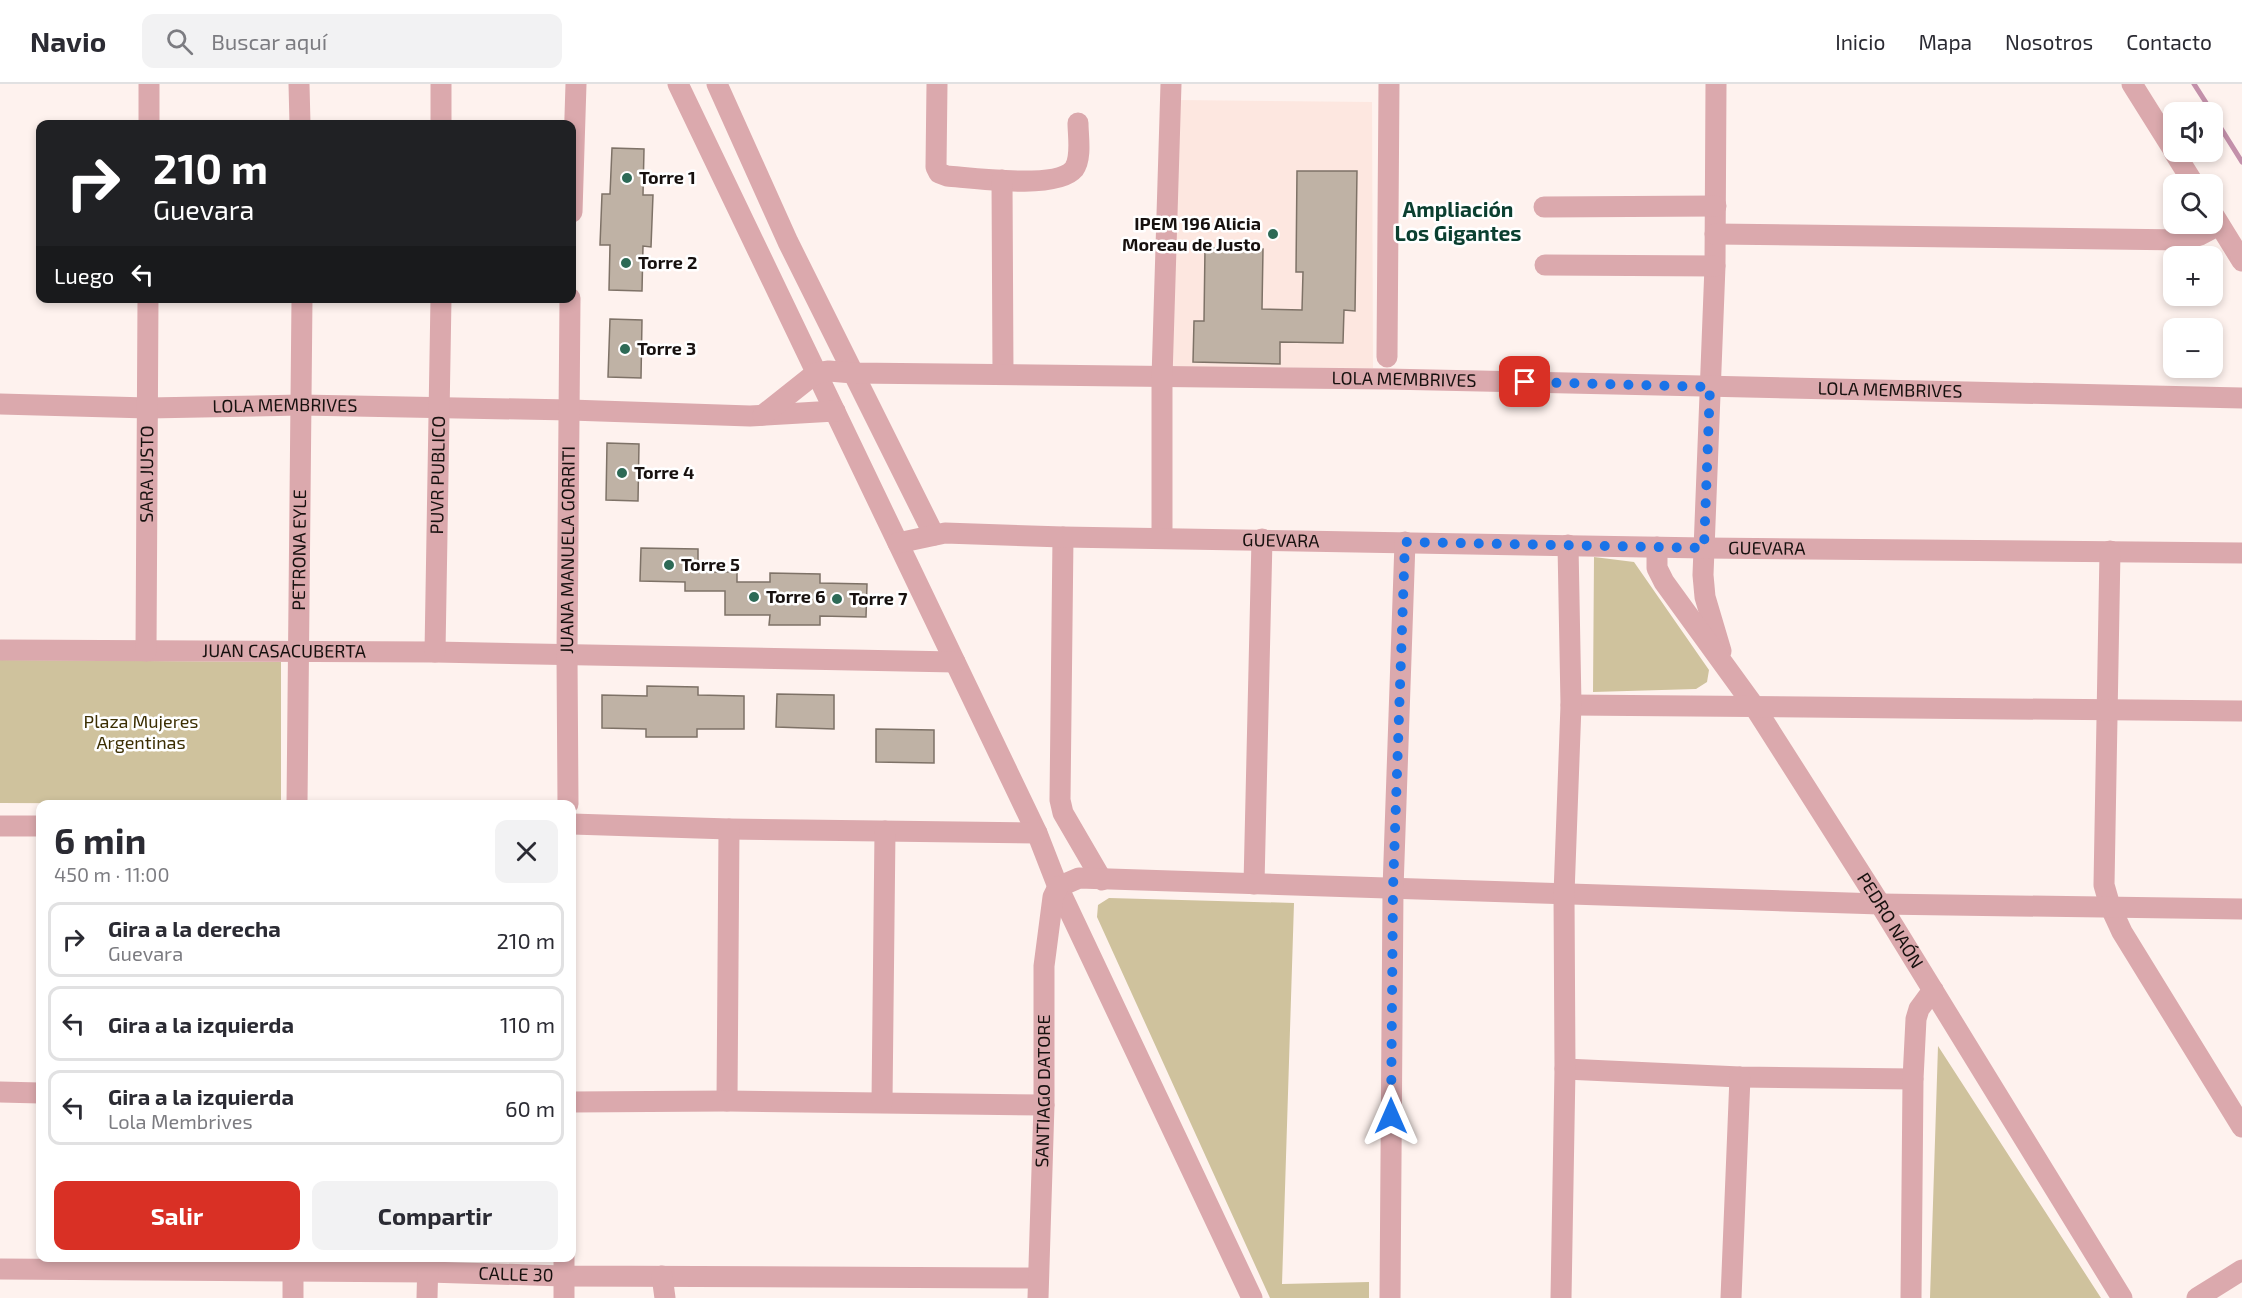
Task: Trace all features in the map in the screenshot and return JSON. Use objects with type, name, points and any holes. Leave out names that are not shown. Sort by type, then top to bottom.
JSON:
[{"type":"street","points":[[149,84],[149,120]]},
{"type":"street","points":[[299,84],[300,120]]},
{"type":"street","points":[[441,84],[441,120]]},
{"type":"street","points":[[575,120],[576,84]]},
{"type":"street","points":[[678,84],[1037,833],[1058,887],[1252,1298]]},
{"type":"street","points":[[717,84],[780,224],[934,535]]},
{"type":"street","points":[[937,84],[936,167],[939,173],[1002,180],[1049,180],[1067,175],[1075,168],[1078,159],[1078,123]]},
{"type":"street","points":[[1162,537],[1162,378],[1171,84]]},
{"type":"street","points":[[1387,357],[1389,84]]},
{"type":"street","points":[[1716,84],[1715,266],[1703,575],[1705,597],[1726,664]]},
{"type":"street","points":[[2132,84],[2163,133]]},
{"type":"street","points":[[1002,180],[1003,374]]},
{"type":"street","points":[[1544,207],[1716,206]]},
{"type":"street","points":[[2223,230],[2242,261]]},
{"type":"street","points":[[1715,234],[2184,240],[2201,234]]},
{"type":"street","points":[[1545,265],[1715,266]]},
{"type":"street","name":"SARA JUSTO","points":[[146,651],[148,303]]},
{"type":"street","name":"PETRONA EYLE","points":[[297,800],[302,303]]},
{"type":"street","name":"PUVR PUBLICO","points":[[435,652],[441,303]]},
{"type":"street","name":"JUANA MANUELA GORRITI","points":[[568,800],[570,303]]},
{"type":"street","name":"LOLA MEMBRIVES","points":[[816,373],[829,371],[1162,378],[1387,378],[2242,398]]},
{"type":"street","points":[[763,415],[816,373]]},
{"type":"street","name":"LOLA MEMBRIVES","points":[[0,404],[148,408],[301,405],[763,415],[835,411]]},
{"type":"street","name":"GUEVARA","points":[[898,543],[945,533],[1704,548],[2242,553]]},
{"type":"street","points":[[1063,537],[1060,800],[1063,813],[1102,880]]},
{"type":"street","points":[[1254,884],[1263,539]]},
{"type":"street","points":[[1390,1298],[1393,889],[1405,542]]},
{"type":"street","points":[[1561,1298],[1565,1069],[1564,894],[1571,705],[1568,545]]},
{"type":"street","name":"PEDRO NAÓN","points":[[1657,547],[1657,568],[1664,582],[1755,706],[1880,904],[2121,1298]]},
{"type":"street","points":[[2110,551],[2104,885],[2110,906],[2122,932],[2242,1127]]},
{"type":"street","name":"JUAN CASACUBERTA","points":[[0,650],[435,652],[955,662]]},
{"type":"street","points":[[1571,705],[2242,711]]},
{"type":"street","points":[[576,824],[729,829],[1037,833]]},
{"type":"street","points":[[0,826],[36,826]]},
{"type":"street","points":[[727,1101],[729,829]]},
{"type":"street","points":[[882,1102],[885,831]]},
{"type":"street","points":[[1058,887],[1079,878],[1880,904],[2242,909]]},
{"type":"street","name":"SANTIAGO DATORE","points":[[1038,1288],[1044,1106],[1044,966],[1053,897],[1058,887]]},
{"type":"street","points":[[1911,1298],[1913,1079],[1918,1009],[1933,990]]},
{"type":"street","points":[[1565,1069],[1740,1077],[1913,1079]]},
{"type":"street","points":[[1731,1298],[1740,1077]]},
{"type":"street","points":[[0,1092],[36,1093]]},
{"type":"street","points":[[576,1102],[882,1102],[1044,1106]]},
{"type":"street","points":[[293,1264],[293,1298]]},
{"type":"street","name":"CALLE 30","points":[[0,1269],[293,1264],[564,1266],[662,1276],[1038,1288]]},
{"type":"street","points":[[427,1298],[428,1264]]},
{"type":"street","points":[[564,1266],[564,1298]]},
{"type":"street","points":[[2197,1298],[2242,1270]]},
{"type":"street","points":[[662,1276],[665,1298]]},
{"type":"shaded area","name":"IPEM 196 Alicia Moreau de Justo","points":[[1178,100],[1372,102],[1373,368],[1168,367]]},
{"type":"green space","points":[[1594,557],[1634,562],[1709,670],[1707,682],[1696,689],[1593,692]]},
{"type":"green space","name":"Plaza Mujeres Argentinas","points":[[0,660],[281,662],[281,800],[36,800],[36,803],[0,803]]},
{"type":"green space","points":[[1109,898],[1294,903],[1282,1284],[1369,1282],[1369,1298],[1270,1298],[1097,917],[1098,905]]},
{"type":"green space","points":[[1938,1046],[2101,1298],[1930,1298]]},
{"type":"building","points":[[612,148],[644,149],[643,195],[653,195],[651,247],[643,246],[642,291],[609,290],[610,245],[600,245],[602,194],[610,194]]},
{"type":"building","points":[[1297,171],[1357,171],[1355,311],[1344,310],[1343,343],[1280,342],[1280,364],[1193,362],[1194,321],[1204,321],[1205,248],[1263,249],[1262,309],[1302,310],[1303,272],[1296,272]]},
{"type":"building","name":"Torre 3","points":[[610,319],[642,320],[641,378],[608,377]]},
{"type":"building","name":"Torre 4","points":[[607,443],[639,444],[638,501],[606,500]]},
{"type":"building","points":[[641,548],[698,549],[698,572],[737,572],[737,582],[770,582],[770,573],[820,574],[820,583],[867,584],[866,617],[820,616],[820,625],[769,625],[770,615],[725,615],[725,591],[685,591],[685,582],[640,581]]},
{"type":"building","points":[[647,686],[698,687],[698,695],[744,696],[744,729],[697,729],[697,737],[646,737],[646,729],[602,728],[602,695],[647,696]]},
{"type":"building","points":[[777,694],[834,695],[834,729],[776,727]]},
{"type":"building","points":[[876,729],[934,730],[934,763],[876,762]]},
{"type":"waterway","points":[[2194,84],[2206,102]]},
{"type":"waterway","points":[[2223,132],[2242,162]]},
{"type":"place","name":"Torre 1","points":[[627,178]]},
{"type":"place","name":"IPEM 196 Alicia Moreau de Justo","points":[[1273,234]]},
{"type":"place","name":"Torre 2","points":[[626,263]]},
{"type":"place","name":"Torre 3","points":[[625,349]]},
{"type":"place","name":"Torre 4","points":[[622,473]]},
{"type":"place","name":"Torre 5","points":[[669,565]]},
{"type":"place","name":"Torre 6","points":[[754,597]]},
{"type":"place","name":"Torre 7","points":[[837,599]]},
{"type":"district","name":"Ampliación Los Gigantes","points":[[1458,222]]},
{"type":"route","points":[[1391,1116],[1393,889],[1405,542],[1704,548],[1710,387],[1525,382]]}]
